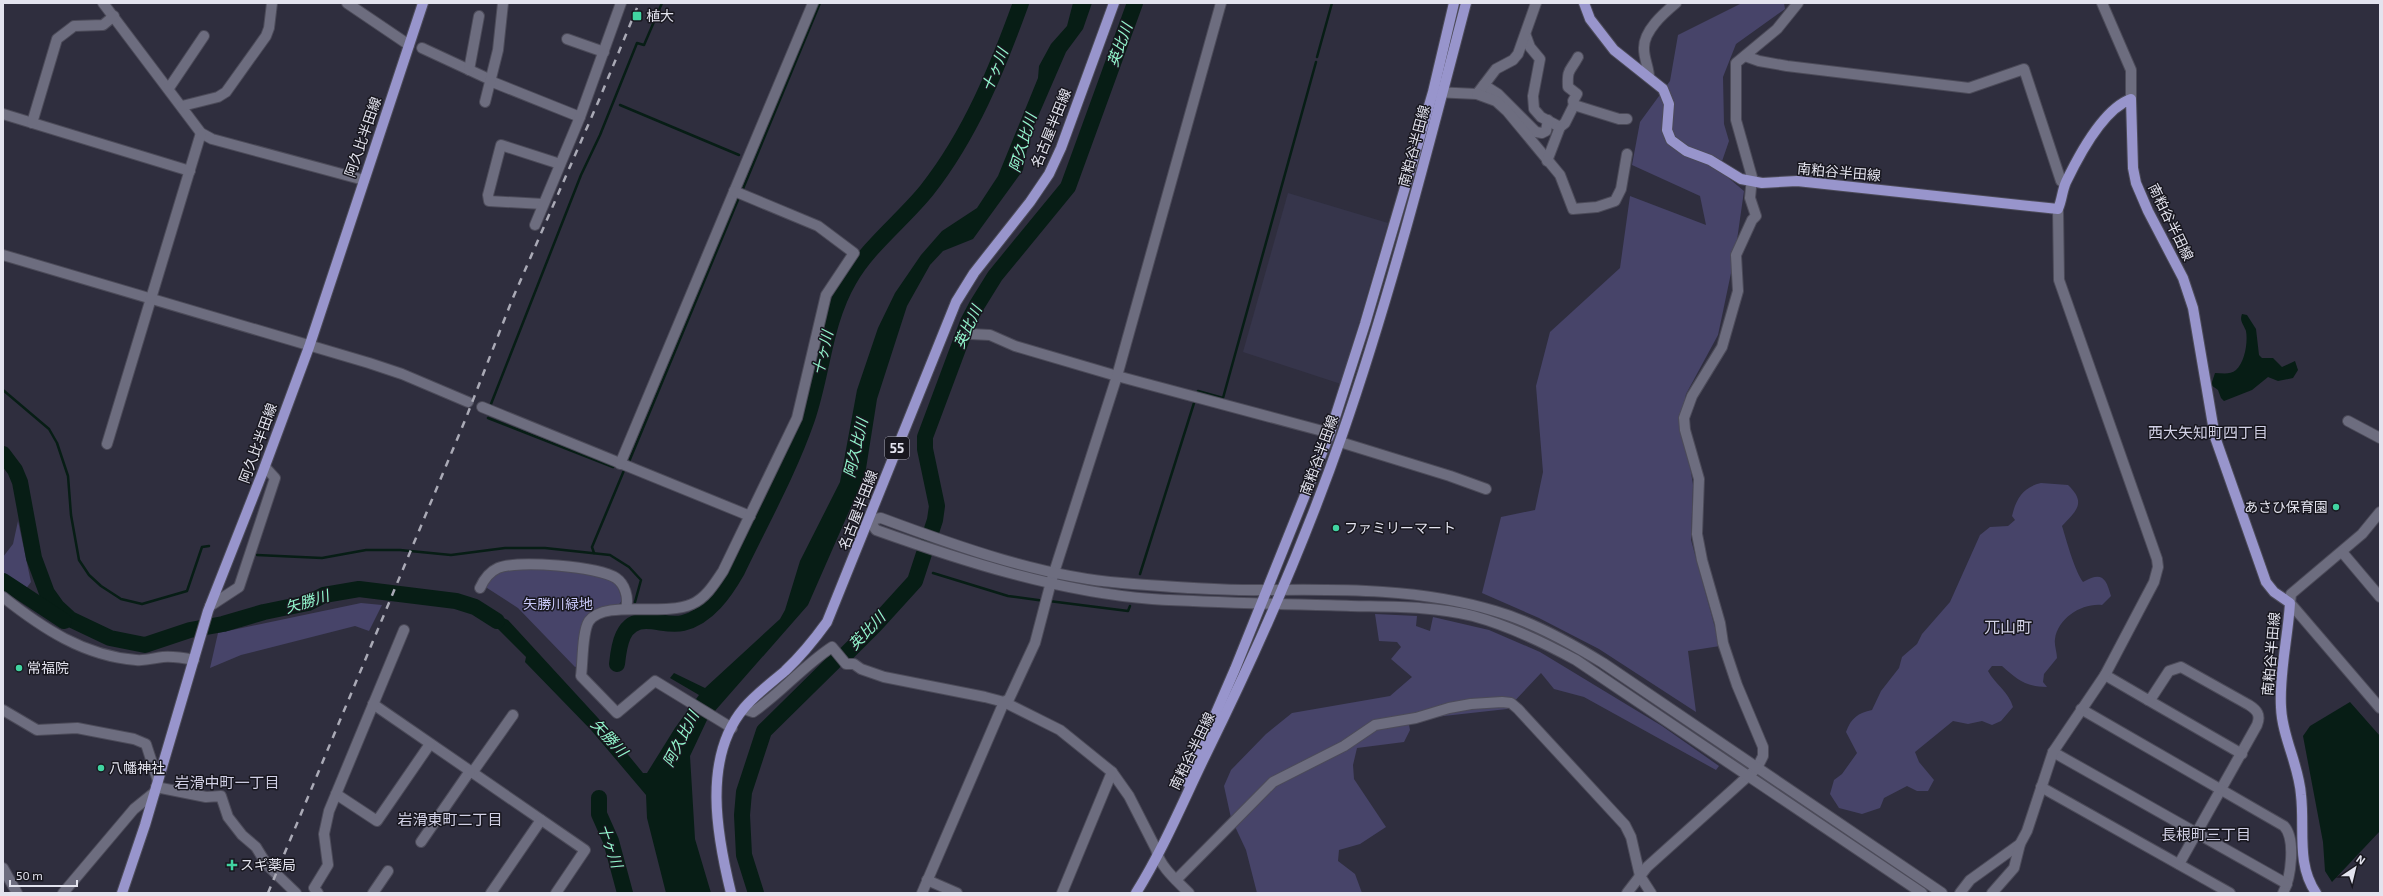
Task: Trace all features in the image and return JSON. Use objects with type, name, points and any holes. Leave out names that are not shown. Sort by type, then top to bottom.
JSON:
[{"type":"main road","name":"阿久比半田線","points":[[122,893],[156,786],[209,608],[265,467],[309,347],[423,3]]},
{"type":"main road","name":"名古屋半田線","points":[[731,893],[720,847],[716,815],[721,760],[732,728],[744,709],[806,650],[827,622],[956,302],[974,273],[1030,202],[1055,163],[1114,3]]},
{"type":"main road","name":"南粕谷半田線","points":[[1131,893],[1156,853],[1246,673],[1282,589],[1340,442],[1376,327],[1438,92],[1454,3]]},
{"type":"main road","name":"南粕谷半田線","points":[[1141,890],[1262,603],[1330,433],[1466,3]]},
{"type":"main road","name":"南粕谷半田線","points":[[1584,3],[1590,19],[1614,50],[1663,89],[1669,104],[1666,130],[1671,140],[1686,151],[1710,160],[1741,179],[1751,182],[1797,181],[2058,209]]},
{"type":"main road","name":"南粕谷半田線","points":[[2131,99],[2133,168],[2136,183],[2148,211],[2183,278],[2193,308],[2215,438],[2266,582],[2274,592],[2290,603],[2281,707],[2287,743],[2301,795],[2301,841],[2304,864],[2311,886],[2316,893]]},
{"type":"main road","points":[[2058,209],[2065,183],[2103,120],[2122,102],[2131,99]]},
{"type":"street","points":[[103,3],[169,88],[201,133],[212,139],[364,180]]},
{"type":"street","points":[[182,106],[218,97],[226,92],[266,36],[269,28],[272,3]]},
{"type":"street","points":[[347,3],[409,45]]},
{"type":"street","points":[[485,102],[502,26],[503,3]]},
{"type":"street","points":[[535,225],[580,117],[621,3]]},
{"type":"street","points":[[620,464],[813,3]]},
{"type":"street","points":[[922,893],[1004,702],[1009,699],[1034,643],[1054,572],[1117,376],[1221,3]]},
{"type":"street","points":[[1477,94],[1496,69],[1513,60],[1518,54],[1526,36],[1536,3]]},
{"type":"street","points":[[1648,77],[1644,47],[1646,37],[1653,26],[1676,3]]},
{"type":"street","points":[[1627,893],[1647,867],[1757,768],[1763,756],[1763,747],[1734,678],[1702,560],[1697,534],[1699,479],[1685,430],[1684,418],[1692,396],[1722,348],[1738,291],[1736,255],[1752,220],[1756,216],[1750,198],[1752,177],[1739,139],[1734,99],[1736,63],[1778,29],[1798,3]]},
{"type":"street","points":[[2102,3],[2131,70],[2131,99]]},
{"type":"street","points":[[32,123],[57,39],[74,26],[103,25],[114,16]]},
{"type":"street","points":[[469,70],[479,16]]},
{"type":"street","points":[[169,88],[204,36]]},
{"type":"street","points":[[1526,36],[1530,47],[1540,59],[1534,96],[1534,109],[1560,127]]},
{"type":"street","points":[[567,38],[604,52]]},
{"type":"street","points":[[422,48],[490,81],[580,117]]},
{"type":"street","points":[[1745,56],[1759,61],[1787,66],[1969,88],[2024,69],[2043,120],[2061,181],[2065,183]]},
{"type":"street","points":[[1547,161],[1560,127],[1565,123],[1574,105],[1573,101],[1577,94],[1568,87],[1568,79],[1569,68],[1578,57]]},
{"type":"street","points":[[1484,85],[1498,94],[1536,132],[1542,133],[1546,131],[1548,120]]},
{"type":"street","points":[[1438,92],[1477,94],[1490,97],[1501,104],[1563,180],[1573,209],[1597,207],[1615,201],[1618,198],[1628,154]]},
{"type":"street","points":[[1574,105],[1619,119],[1627,119]]},
{"type":"street","points":[[3,114],[190,171]]},
{"type":"street","points":[[107,444],[201,133]]},
{"type":"street","points":[[544,204],[489,201],[488,196],[501,146],[560,164]]},
{"type":"street","points":[[732,728],[655,681],[617,713],[581,676],[588,622],[605,611],[626,608],[633,610],[674,610],[693,604],[709,591],[723,571],[797,418],[826,295],[854,253],[818,226],[734,191]]},
{"type":"street","points":[[1992,893],[2014,868],[2020,844],[2027,831],[2054,752],[2105,676],[2154,582],[2158,567],[2059,280],[2058,209]]},
{"type":"street","points":[[3,254],[402,374],[468,402]]},
{"type":"street","points":[[970,334],[990,335],[1015,346],[1117,376],[1330,433]]},
{"type":"street","points":[[482,407],[750,516]]},
{"type":"street","points":[[2348,421],[2380,438]]},
{"type":"street","points":[[1340,442],[1457,478],[1486,489]]},
{"type":"street","points":[[209,608],[239,587],[275,478],[265,467]]},
{"type":"street","points":[[2380,512],[2366,530],[2291,594],[2290,603],[2380,708]]},
{"type":"street","points":[[1922,893],[1576,660],[1525,634],[1498,624],[1472,616],[1416,608],[1152,599],[1116,595],[1051,582],[989,567],[876,530],[869,520],[881,518],[1002,558],[1082,578],[1122,583],[1267,590],[1282,589],[1400,594],[1458,601],[1496,611],[1533,625],[1570,642],[1942,893]]},
{"type":"street","points":[[2342,552],[2380,597]]},
{"type":"street","points":[[480,588],[489,574],[505,566],[565,566],[594,570],[616,578],[624,588],[628,602],[626,608]]},
{"type":"street","points":[[3,596],[36,623],[63,639],[102,653],[140,660],[162,657],[194,660]]},
{"type":"street","points":[[318,893],[314,888],[328,866],[324,834],[336,794],[404,630]]},
{"type":"street","points":[[744,709],[753,712],[766,703],[782,687],[832,647],[846,664],[854,664],[861,669],[884,677],[985,696],[1004,702],[1060,730],[1112,772],[1129,796],[1156,853],[1176,880],[1189,893]]},
{"type":"street","points":[[2148,700],[2169,671],[2181,667],[2249,705],[2258,713],[2259,721],[2242,754],[2179,864]]},
{"type":"street","points":[[2105,676],[2242,754]]},
{"type":"street","points":[[1176,880],[1273,782],[1344,746],[1375,725],[1416,718],[1471,704],[1502,702],[1510,703],[1518,709],[1617,814],[1631,837],[1640,876],[1650,893]]},
{"type":"street","points":[[373,704],[585,850],[556,893]]},
{"type":"street","points":[[3,710],[37,730],[77,728],[134,739],[146,744],[156,786]]},
{"type":"street","points":[[2054,752],[2196,834],[2285,889],[2291,859],[2288,830],[2280,822],[2081,710]]},
{"type":"street","points":[[421,842],[513,714]]},
{"type":"street","points":[[336,794],[376,821],[430,744]]},
{"type":"street","points":[[1062,893],[1112,772]]},
{"type":"street","points":[[63,893],[134,809],[156,786]]},
{"type":"street","points":[[156,786],[206,797],[221,796],[228,816],[242,835],[256,847],[267,865],[296,893]]},
{"type":"street","points":[[2041,788],[2230,893]]},
{"type":"street","points":[[491,893],[541,820]]},
{"type":"street","points":[[1960,893],[1970,880],[2020,844]]},
{"type":"street","points":[[3,868],[17,893]]},
{"type":"street","points":[[373,893],[388,871]]},
{"type":"street","points":[[927,880],[956,893]]},
{"type":"shaded area","points":[[1288,193],[1388,223],[1341,384],[1243,352]]},
{"type":"green space","points":[[1742,3],[1784,3],[1785,9],[1736,44],[1723,77],[1724,124],[1729,141],[1719,170],[1744,191],[1735,254],[1718,335],[1686,394],[1682,415],[1693,485],[1691,540],[1720,646],[1688,651],[1696,712],[1599,649],[1539,618],[1482,593],[1501,517],[1535,510],[1543,472],[1536,386],[1550,332],[1620,268],[1630,196],[1706,225],[1700,196],[1632,165],[1640,122],[1670,81],[1678,35]]},
{"type":"green space","points":[[2041,483],[2068,485],[2074,491],[2078,502],[2077,507],[2072,516],[2062,526],[2068,547],[2083,582],[2095,577],[2102,578],[2107,585],[2111,596],[2102,605],[2094,605],[2079,609],[2072,613],[2061,625],[2057,631],[2055,639],[2057,658],[2044,674],[2043,682],[2047,687],[2027,684],[2002,666],[1992,666],[1988,671],[2005,692],[2013,707],[2001,721],[1992,725],[1982,721],[1968,724],[1953,721],[1915,752],[1919,762],[1934,780],[1928,791],[1917,791],[1907,786],[1884,798],[1880,808],[1862,814],[1839,808],[1830,794],[1834,780],[1842,774],[1857,753],[1846,732],[1850,723],[1859,715],[1872,710],[1881,691],[1899,668],[1902,657],[1917,644],[1922,634],[1950,602],[1980,535],[1990,527],[2008,526],[2015,520],[2012,516],[2021,495],[2029,487]]},
{"type":"green space","points":[[18,521],[31,582],[25,590],[3,575],[3,557],[13,544]]},
{"type":"green space","name":"矢勝川緑地","points":[[505,568],[562,570],[593,574],[605,577],[617,586],[622,601],[619,604],[589,614],[578,666],[575,667],[518,608],[484,586],[486,581]]},
{"type":"green space","points":[[361,603],[382,605],[369,631],[355,626],[241,655],[210,668],[218,633]]},
{"type":"green space","points":[[1375,614],[1417,616],[1416,626],[1430,631],[1433,617],[1489,630],[1540,652],[1662,726],[1719,766],[1716,770],[1584,697],[1554,689],[1541,673],[1507,709],[1408,720],[1410,730],[1404,742],[1357,748],[1353,765],[1354,779],[1386,827],[1360,844],[1339,850],[1338,861],[1355,874],[1362,893],[1257,893],[1246,850],[1231,818],[1224,786],[1231,770],[1266,734],[1292,713],[1390,696],[1412,677],[1391,659],[1401,647],[1397,642],[1379,641]]},
{"type":"water","name":"阿久比川","points":[[1073,3],[1092,3],[1083,29],[1066,52],[1030,135],[1023,170],[973,239],[943,251],[930,265],[907,306],[877,399],[865,475],[808,605],[707,720],[690,756],[695,839],[711,893],[666,893],[647,818],[646,795],[591,730],[525,662],[526,657],[475,606],[508,620],[598,718],[643,773],[647,773],[675,728],[699,695],[670,678],[674,673],[705,688],[780,619],[785,610],[800,561],[840,482],[857,390],[878,328],[895,293],[921,255],[942,231],[977,208],[998,176],[1038,78],[1039,66],[1051,44],[1067,26]]},
{"type":"water","points":[[2242,314],[2247,315],[2256,329],[2259,355],[2262,358],[2273,358],[2282,367],[2295,361],[2298,370],[2293,378],[2278,381],[2268,377],[2252,390],[2224,401],[2218,390],[2211,385],[2215,373],[2234,372],[2242,362],[2247,341],[2246,331],[2241,321]]},
{"type":"water","points":[[2350,702],[2380,736],[2380,831],[2332,882],[2325,871],[2323,842],[2303,736],[2310,726]]},
{"type":"waterway","points":[[491,404],[581,175],[600,135],[637,43],[644,45],[662,3]]},
{"type":"waterway","points":[[742,191],[820,3]]},
{"type":"waterway","name":"十ヶ川","points":[[617,664],[623,635],[632,625],[638,622],[646,621],[674,624],[692,620],[715,603],[737,571],[774,496],[800,438],[812,401],[829,330],[841,296],[849,280],[866,256],[918,201],[943,169],[970,124],[982,100],[1021,3]]},
{"type":"waterway","name":"英比川","points":[[845,655],[915,581],[935,520],[937,506],[925,449],[925,437],[968,322],[995,276],[1068,187],[1135,3]]},
{"type":"waterway","points":[[1317,57],[1332,3]]},
{"type":"waterway","points":[[1198,391],[1223,398],[1316,62]]},
{"type":"waterway","points":[[620,105],[739,155]]},
{"type":"waterway","points":[[628,464],[740,195]]},
{"type":"waterway","points":[[3,390],[49,429],[57,443],[68,476],[71,515],[79,560],[89,575],[101,586],[121,599],[142,604],[187,591],[202,547],[209,546]]},
{"type":"waterway","points":[[1140,574],[1194,403]]},
{"type":"waterway","points":[[488,418],[613,467]]},
{"type":"waterway","name":"矢勝川","points":[[3,454],[15,470],[20,482],[34,558],[47,593],[57,607],[70,619],[110,638],[145,645],[190,630],[223,624],[264,612],[308,603],[324,595],[359,589],[456,601],[475,607],[497,621]]},
{"type":"waterway","points":[[594,553],[592,547],[625,468]]},
{"type":"waterway","points":[[257,555],[322,558],[366,550],[400,550],[451,555],[505,548],[545,548],[610,555],[629,567],[641,580],[635,602]]},
{"type":"waterway","points":[[933,573],[1008,596],[1045,601]]},
{"type":"waterway","points":[[3,581],[64,621]]},
{"type":"waterway","points":[[1049,601],[1128,611],[1130,606]]},
{"type":"waterway","name":"英比川","points":[[756,893],[744,855],[742,815],[744,792],[764,731],[834,662]]},
{"type":"waterway","name":"十ヶ川","points":[[599,798],[599,814],[611,841],[625,893]]},
{"type":"railway","points":[[268,893],[466,418],[512,300],[599,100],[639,3]]},
{"type":"place","name":"植大","points":[[637,16]]},
{"type":"place","name":"あさひ保育園","points":[[2336,507]]},
{"type":"place","name":"ファミリーマート","points":[[1336,528]]},
{"type":"place","name":"常福院","points":[[19,668]]},
{"type":"place","name":"八幡神社","points":[[101,768]]},
{"type":"place","name":"スギ薬局","points":[[232,865]]},
{"type":"district","name":"西大矢知町四丁目","points":[[2208,433]]},
{"type":"district","name":"兀山町","points":[[2008,627]]},
{"type":"district","name":"岩滑中町一丁目","points":[[227,783]]},
{"type":"district","name":"岩滑東町二丁目","points":[[450,820]]},
{"type":"district","name":"長根町三丁目","points":[[2206,835]]}]
